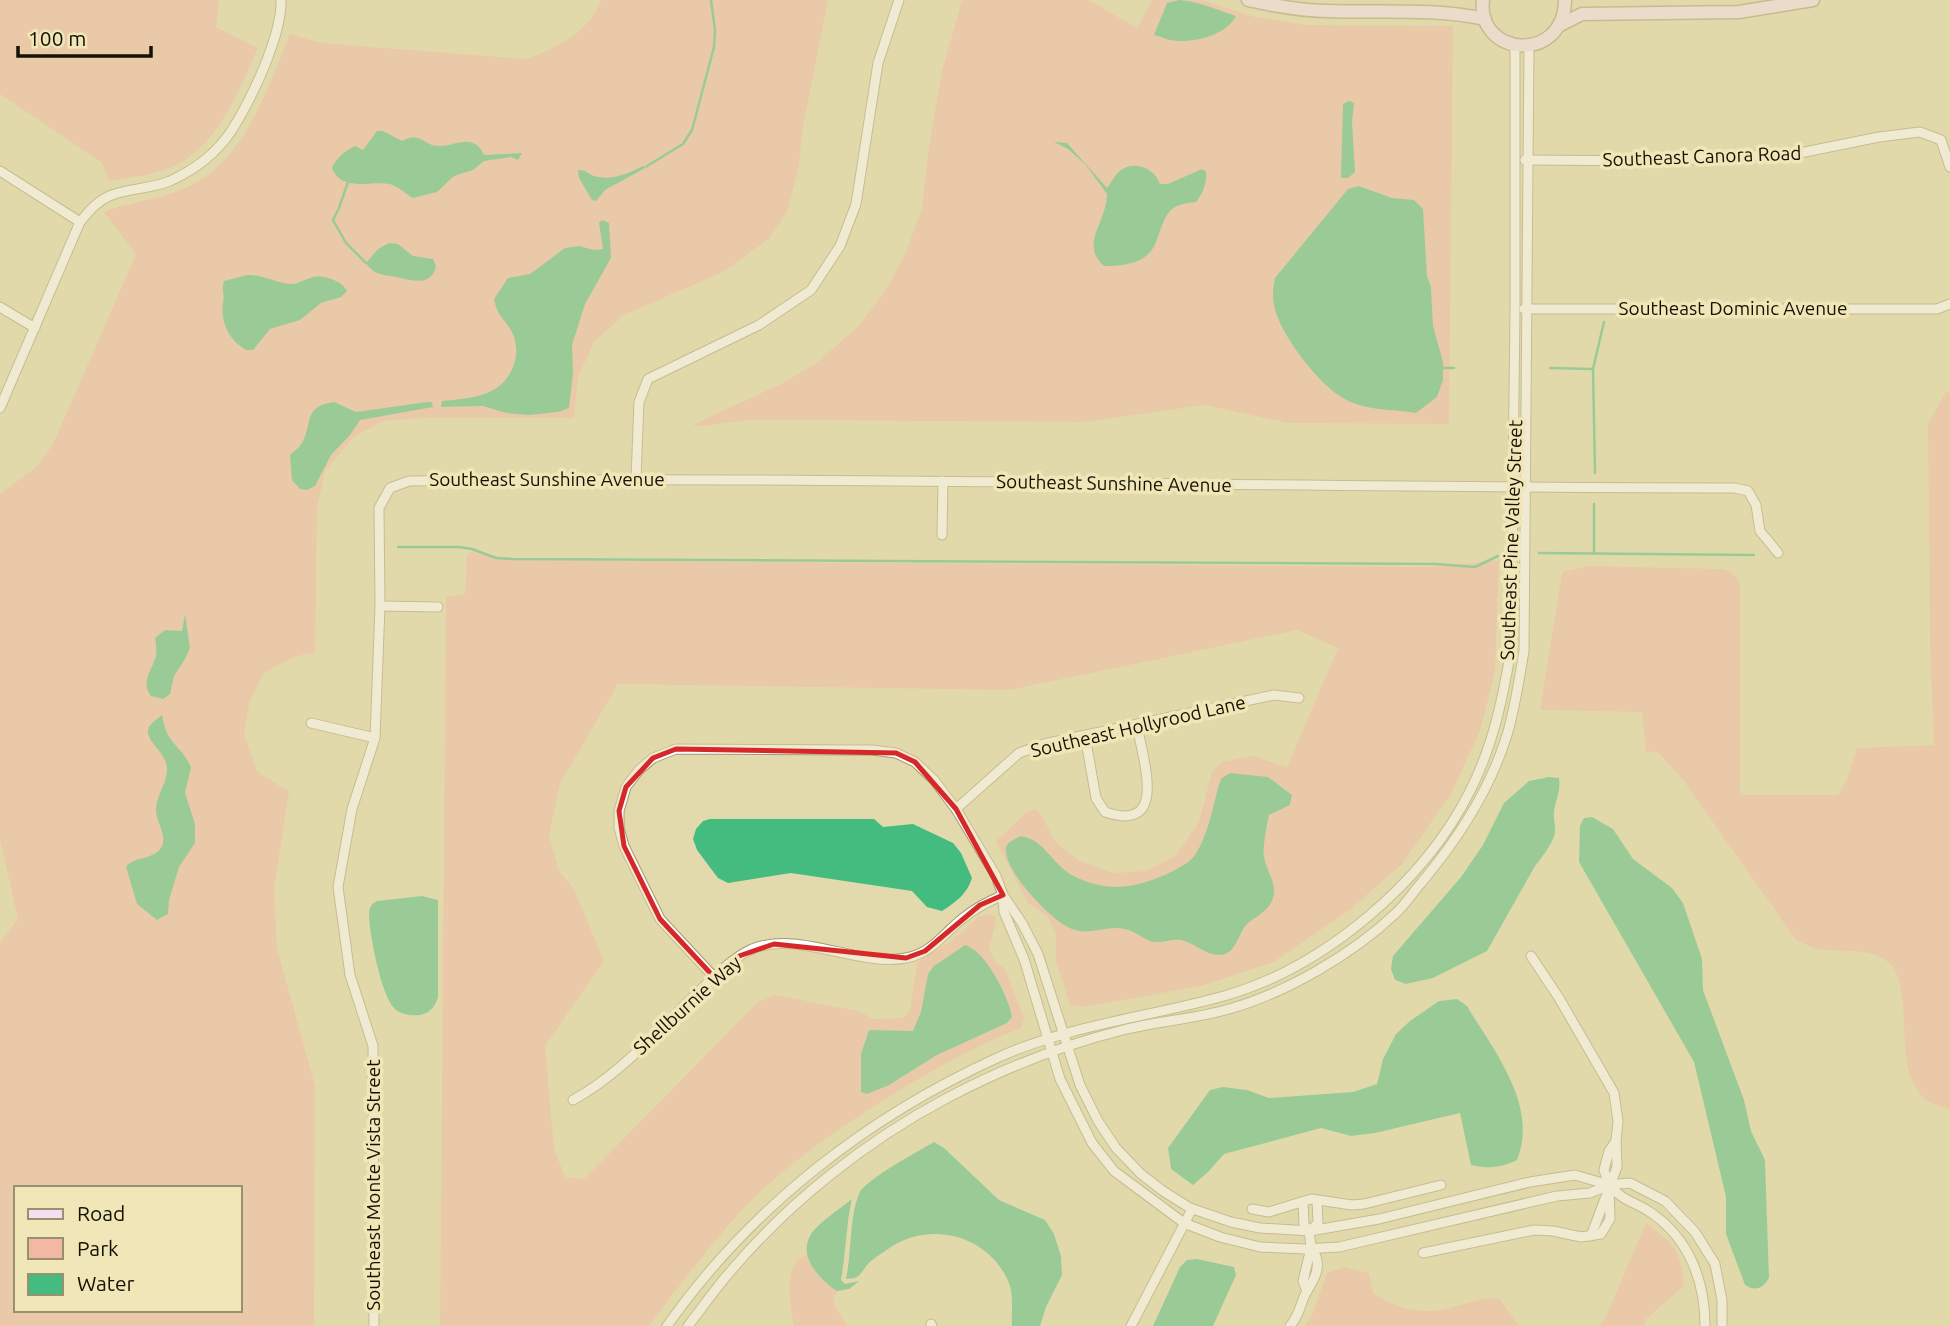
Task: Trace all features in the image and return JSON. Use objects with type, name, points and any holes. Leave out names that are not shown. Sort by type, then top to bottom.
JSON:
[{"type":"street","points":[[0,408],[79,222],[94,206],[112,194],[142,190],[167,182],[192,170],[211,154],[231,131],[255,84],[275,38],[281,0]]},
{"type":"street","points":[[636,478],[639,402],[648,379],[759,325],[811,290],[840,246],[856,204],[878,63],[899,0]]},
{"type":"street","points":[[1248,0],[1326,12],[1454,12],[1485,19]]},
{"type":"street","points":[[1483,0],[1485,19],[1491,31],[1515,46],[1541,43],[1552,35],[1560,25],[1564,0]]},
{"type":"street","points":[[1682,0],[1682,14]]},
{"type":"street","points":[[1560,25],[1582,15],[1739,12],[1813,0]]},
{"type":"street","name":"Southeast Pine Valley Street","points":[[667,1326],[684,1301],[771,1208],[825,1160],[878,1123],[931,1090],[1000,1056],[1113,1020],[1226,995],[1295,965],[1318,953],[1400,887],[1440,840],[1469,794],[1494,732],[1504,694],[1511,649],[1516,309],[1515,46]]},
{"type":"street","name":"Southeast Pine Valley Street","points":[[688,1326],[730,1271],[778,1221],[840,1167],[947,1098],[1068,1046],[1125,1030],[1229,1009],[1280,990],[1324,966],[1396,913],[1451,847],[1479,801],[1506,737],[1524,652],[1529,46]]},
{"type":"street","name":"Southeast Canora Road","points":[[1516,160],[1662,161],[1800,153],[1879,137],[1920,132],[1941,140],[1950,167]]},
{"type":"street","points":[[0,171],[79,222]]},
{"type":"street","name":"Southeast Dominic Avenue","points":[[1516,309],[1937,309],[1950,304]]},
{"type":"street","points":[[0,307],[35,328]]},
{"type":"street","name":"Southeast Sunshine Avenue","points":[[410,481],[636,478],[1735,488],[1748,491],[1756,505],[1760,531],[1777,552]]},
{"type":"street","name":"Southeast Monte Vista Street","points":[[374,1326],[373,1046],[350,975],[338,887],[352,809],[375,738],[380,606],[379,509],[390,488],[410,481]]},
{"type":"street","points":[[942,535],[943,481]]},
{"type":"street","points":[[380,606],[438,607]]},
{"type":"street","name":"Southeast Hollyrood Lane","points":[[956,809],[1018,753],[1044,744],[1275,695],[1299,698]]},
{"type":"street","points":[[311,723],[375,738]]},
{"type":"street","points":[[1085,736],[1097,798],[1105,812],[1121,818],[1136,814],[1144,806],[1149,790],[1137,725]]},
{"type":"street","points":[[714,977],[660,919],[624,846],[619,828],[619,811],[626,787],[639,770],[653,758],[676,749],[872,750],[896,753],[915,762],[934,780],[956,809],[1038,954],[1080,1085],[1098,1121],[1116,1148],[1141,1174],[1163,1191],[1192,1209],[1231,1222],[1310,1231],[1379,1219],[1530,1182],[1575,1175],[1609,1185],[1621,1198],[1650,1212],[1678,1238],[1699,1273],[1704,1294],[1705,1326]]},
{"type":"street","points":[[1003,895],[1004,912],[1024,959],[1051,1053],[1079,1119],[1107,1161],[1131,1185],[1184,1223],[1220,1237],[1259,1247],[1339,1247],[1557,1196],[1590,1193],[1609,1185],[1630,1183],[1665,1201],[1695,1232],[1716,1264],[1722,1300],[1722,1326]]},
{"type":"street","name":"Shellburnie Way","points":[[573,1100],[597,1086],[714,977],[739,956],[755,948],[774,944],[889,959],[906,958],[941,941],[960,920],[980,905],[1003,895]]},
{"type":"street","points":[[1423,1253],[1534,1230],[1591,1236],[1601,1234],[1610,1219],[1609,1185],[1617,1167],[1618,1121],[1615,1093],[1531,956]]},
{"type":"street","points":[[1252,1209],[1269,1212],[1311,1199],[1352,1205],[1364,1204],[1441,1185]]},
{"type":"street","points":[[1310,1231],[1318,1223],[1317,1200]]},
{"type":"street","points":[[1290,1326],[1300,1312],[1307,1292],[1303,1281],[1311,1248],[1310,1231],[1304,1225],[1303,1202]]},
{"type":"street","points":[[1441,1203],[1447,1221]]},
{"type":"street","points":[[1130,1326],[1192,1209]]},
{"type":"highlighted area","points":[[676,749],[896,753],[915,762],[956,809],[1003,895],[980,905],[925,951],[906,958],[774,944],[739,956],[714,977],[660,919],[624,846],[619,811],[626,787],[653,758]]},
{"type":"green space","points":[[0,0],[219,0],[216,27],[258,48],[230,108],[201,147],[170,168],[109,181],[102,163],[0,94]]},
{"type":"green space","points":[[601,0],[828,0],[802,132],[799,165],[788,210],[769,239],[723,272],[624,315],[594,342],[578,377],[574,418],[424,418],[383,421],[354,437],[325,471],[317,509],[315,652],[294,657],[264,673],[250,701],[244,734],[257,771],[289,792],[274,888],[277,948],[315,1086],[314,1326],[0,1326],[0,942],[18,919],[0,840],[0,494],[36,467],[53,444],[136,254],[104,212],[186,188],[230,154],[265,96],[290,34],[321,43],[526,59],[570,38],[588,22]]},
{"type":"green space","points":[[962,0],[1089,0],[1137,28],[1152,0],[1202,0],[1255,17],[1306,25],[1453,26],[1449,424],[1287,423],[1205,405],[1083,422],[747,420],[705,426],[692,425],[783,383],[818,362],[858,326],[886,290],[906,252],[922,208],[942,71]]},
{"type":"green space","points":[[1946,392],[1950,393],[1950,1109],[1931,1103],[1918,1091],[1911,1077],[1907,1060],[1903,1003],[1894,968],[1884,959],[1865,952],[1822,949],[1796,940],[1683,780],[1659,753],[1646,751],[1642,712],[1540,710],[1562,572],[1589,566],[1723,569],[1733,573],[1740,582],[1740,795],[1838,795],[1847,780],[1857,748],[1934,745],[1930,644],[1928,424]]},
{"type":"green space","points":[[474,550],[512,560],[1431,567],[1499,560],[1495,672],[1480,731],[1451,794],[1402,864],[1352,908],[1274,962],[1201,986],[1084,1007],[1070,1005],[1056,961],[1056,935],[1048,917],[1028,903],[996,841],[1028,811],[1035,809],[1042,816],[1056,843],[1080,861],[1114,873],[1146,871],[1175,856],[1199,822],[1212,772],[1222,762],[1253,756],[1287,767],[1338,648],[1297,630],[1010,690],[618,684],[560,784],[549,835],[559,871],[574,889],[604,961],[545,1046],[554,1148],[565,1177],[584,1179],[758,1002],[776,995],[858,1011],[874,1019],[903,1018],[910,1011],[917,962],[950,942],[979,916],[995,916],[996,922],[989,947],[994,960],[1005,969],[1024,1018],[1021,1028],[961,1055],[903,1088],[801,1157],[746,1206],[696,1264],[649,1326],[440,1326],[446,597],[465,594],[467,554]]},
{"type":"green space","points":[[1646,1223],[1675,1249],[1681,1264],[1684,1286],[1646,1319],[1644,1326],[1599,1326],[1605,1319]]},
{"type":"green space","points":[[808,1254],[819,1275],[837,1291],[833,1302],[847,1326],[794,1326],[791,1274],[798,1260]]},
{"type":"green space","points":[[1345,1267],[1369,1273],[1373,1293],[1407,1308],[1435,1311],[1478,1300],[1499,1298],[1519,1326],[1305,1326],[1313,1313],[1327,1273]]},
{"type":"water","points":[[1179,0],[1236,16],[1224,29],[1207,37],[1178,41],[1154,35],[1167,3]]},
{"type":"water","points":[[1349,101],[1354,103],[1352,122],[1355,172],[1348,178],[1341,178],[1343,104]]},
{"type":"water","points":[[377,131],[383,131],[402,141],[414,137],[439,146],[469,142],[477,145],[484,155],[522,153],[518,160],[511,157],[484,161],[473,170],[454,176],[437,192],[413,198],[389,184],[350,183],[337,176],[332,168],[345,152],[355,146],[363,150]]},
{"type":"water","points":[[1054,142],[1067,143],[1107,188],[1119,171],[1139,166],[1154,174],[1160,184],[1168,184],[1202,169],[1206,172],[1203,192],[1196,202],[1179,205],[1170,211],[1147,255],[1127,264],[1104,266],[1097,258],[1094,241],[1107,194],[1085,164],[1068,149]]},
{"type":"water","points":[[647,167],[605,190],[596,201],[592,200],[579,178],[578,170],[607,178]]},
{"type":"water","points":[[1359,186],[1392,198],[1414,200],[1423,209],[1427,276],[1431,287],[1433,326],[1443,362],[1443,380],[1437,397],[1416,413],[1360,405],[1333,391],[1311,370],[1291,343],[1274,305],[1275,278],[1348,189]]},
{"type":"water","points":[[602,220],[609,223],[611,258],[585,304],[572,345],[573,373],[569,408],[529,415],[506,413],[483,406],[441,407],[442,401],[485,394],[509,375],[515,361],[516,344],[512,331],[498,311],[494,299],[508,278],[530,274],[565,248],[579,246],[594,250],[603,249],[599,223]]},
{"type":"water","points":[[389,243],[398,244],[413,256],[433,259],[436,266],[431,277],[416,281],[373,271],[366,263],[378,249]]},
{"type":"water","points":[[247,275],[291,284],[313,277],[323,277],[337,282],[347,291],[341,297],[321,303],[300,320],[270,329],[253,350],[246,350],[230,336],[224,324],[222,310],[224,281]]},
{"type":"water","points":[[334,402],[356,412],[427,402],[432,402],[433,407],[360,420],[331,455],[315,486],[307,490],[300,489],[292,480],[290,455],[302,443],[313,411],[324,404]]},
{"type":"water","points":[[185,614],[190,648],[174,676],[170,694],[163,699],[151,696],[147,681],[156,656],[155,638],[165,630],[182,631]]},
{"type":"water","points":[[162,715],[170,739],[191,767],[185,793],[195,824],[195,843],[179,867],[169,900],[168,914],[157,920],[137,904],[126,867],[134,861],[155,854],[163,842],[156,810],[167,769],[164,759],[148,734],[152,723]]},
{"type":"water","points":[[1230,773],[1268,777],[1292,795],[1290,805],[1269,815],[1267,824],[1264,854],[1274,885],[1271,903],[1244,927],[1232,949],[1225,954],[1208,953],[1181,940],[1154,942],[1125,929],[1072,929],[1053,917],[1031,895],[1007,858],[1008,844],[1021,836],[1036,842],[1070,874],[1089,882],[1113,887],[1161,877],[1185,864],[1195,855],[1207,830],[1219,784],[1222,778]]},
{"type":"water","points":[[1559,778],[1554,811],[1554,837],[1487,951],[1433,978],[1406,984],[1395,980],[1391,969],[1393,956],[1461,877],[1483,845],[1504,803],[1529,781]]},
{"type":"water","points":[[1592,817],[1613,829],[1633,859],[1672,888],[1683,903],[1702,959],[1703,990],[1744,1100],[1751,1131],[1765,1160],[1769,1278],[1759,1288],[1745,1285],[1726,1234],[1726,1197],[1694,1062],[1579,862],[1580,826],[1584,818]]},
{"type":"water","points":[[874,819],[883,827],[913,824],[953,843],[961,853],[972,878],[960,897],[942,911],[927,907],[912,891],[791,873],[728,883],[718,878],[697,850],[693,839],[696,829],[703,821]]},
{"type":"water","points":[[422,896],[438,900],[438,997],[429,1011],[410,1015],[394,1008],[385,991],[373,949],[369,912],[377,901]]},
{"type":"water","points":[[965,945],[980,956],[995,975],[1012,1017],[1007,1023],[937,1055],[889,1085],[867,1094],[861,1092],[861,1054],[869,1030],[913,1031],[921,1012],[928,974],[934,966]]},
{"type":"water","points":[[1457,999],[1467,1006],[1489,1041],[1518,1099],[1522,1140],[1517,1160],[1494,1167],[1471,1165],[1460,1113],[1351,1136],[1321,1128],[1224,1154],[1193,1185],[1171,1169],[1168,1148],[1210,1090],[1223,1087],[1247,1090],[1269,1098],[1353,1092],[1377,1084],[1383,1059],[1396,1034],[1439,1001]]},
{"type":"water","points":[[934,1142],[944,1148],[999,1200],[1045,1220],[1054,1234],[1061,1256],[1062,1275],[1040,1326],[1012,1326],[1011,1288],[1000,1267],[989,1254],[960,1238],[927,1234],[910,1238],[877,1257],[857,1277],[846,1279],[859,1194],[881,1174]]},
{"type":"water","points":[[852,1199],[841,1280],[845,1284],[859,1281],[849,1289],[837,1291],[813,1268],[807,1244],[818,1226]]},
{"type":"water","points":[[1197,1259],[1234,1267],[1236,1275],[1213,1326],[1153,1326],[1180,1267],[1187,1260]]},
{"type":"waterway","points":[[647,166],[683,144],[692,130],[714,47],[711,0]]},
{"type":"waterway","points":[[339,208],[348,182]]},
{"type":"waterway","points":[[338,210],[333,220],[346,243],[366,263]]},
{"type":"waterway","points":[[1595,473],[1593,369],[1604,322]]},
{"type":"waterway","points":[[1443,368],[1454,368]]},
{"type":"waterway","points":[[1550,368],[1592,369]]},
{"type":"waterway","points":[[1594,504],[1594,553]]},
{"type":"waterway","points":[[398,547],[459,547],[496,558],[512,559],[1436,564],[1475,567],[1498,556]]},
{"type":"waterway","points":[[1539,553],[1754,555]]}]
